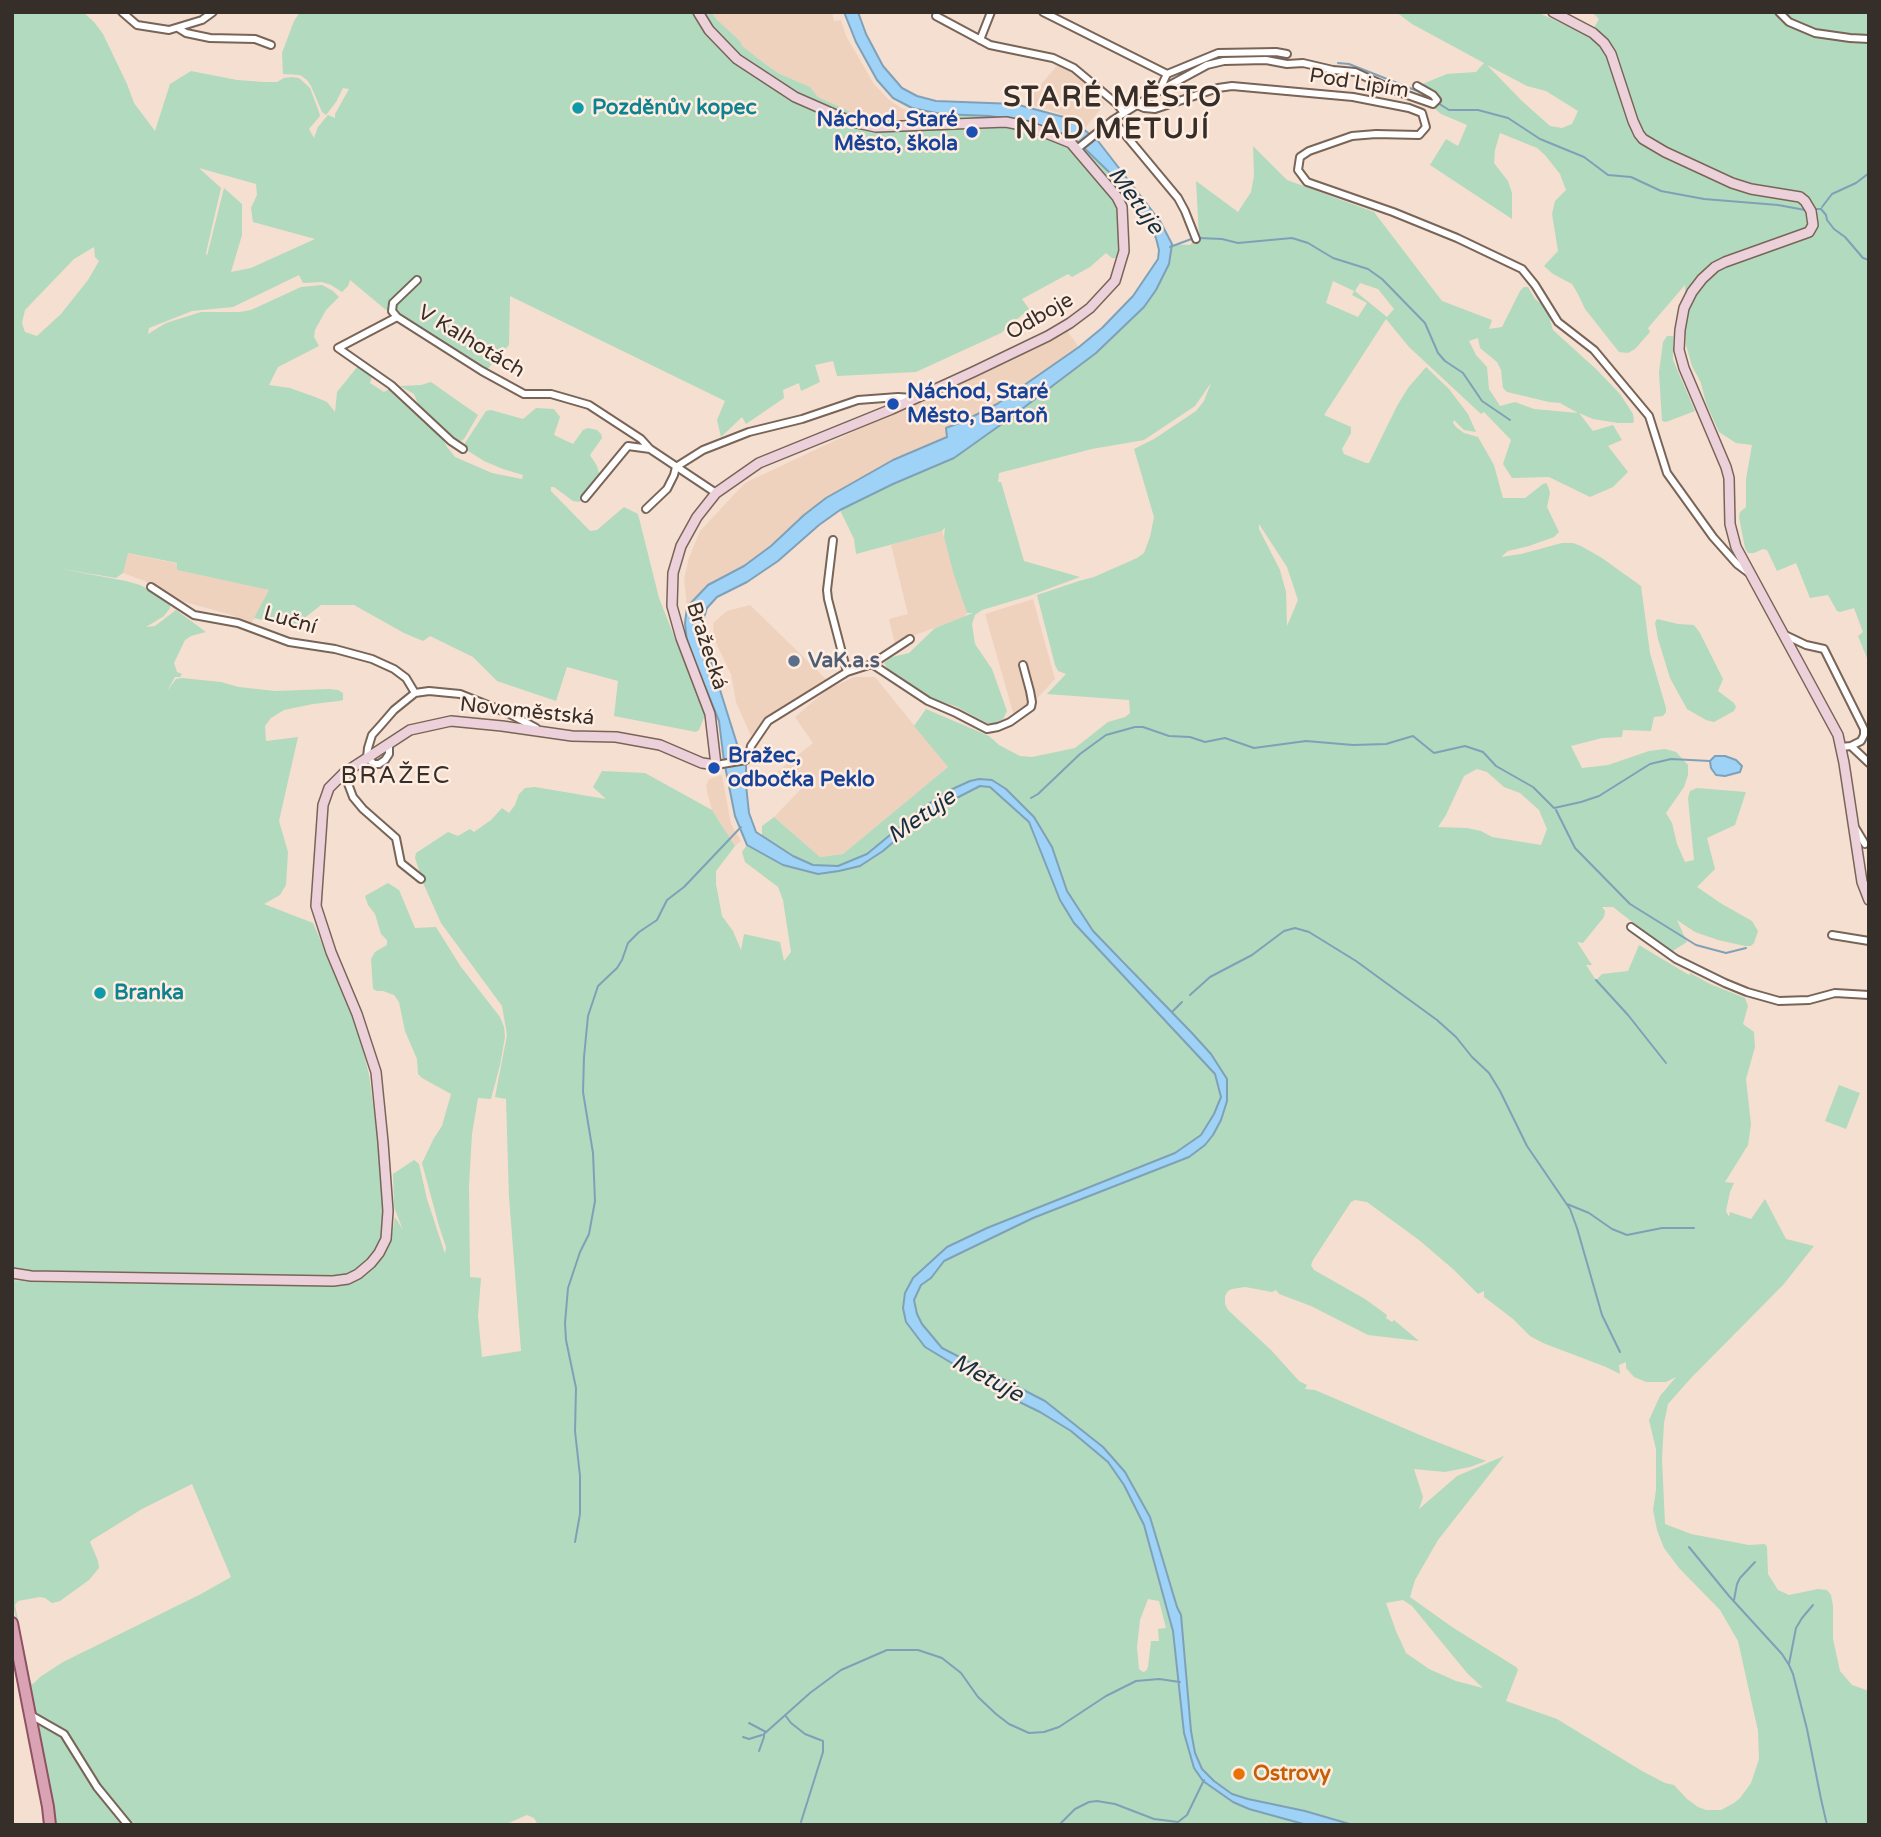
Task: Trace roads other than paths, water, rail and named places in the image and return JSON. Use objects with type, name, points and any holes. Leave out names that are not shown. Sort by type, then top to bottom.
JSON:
[{"type":"main road","points":[[12,1623],[50,1825]]},
{"type":"street","points":[[122,12],[136,25],[169,30],[202,20],[213,12]]},
{"type":"street","points":[[698,12],[709,30],[737,59],[795,97],[852,122],[876,127],[1006,122],[1047,132],[1079,147],[1113,120],[1159,91],[1207,65],[1224,61],[1303,63],[1355,72],[1433,104],[1437,100],[1417,86]]},
{"type":"street","points":[[980,40],[990,12]]},
{"type":"street","points":[[1043,12],[1167,74]]},
{"type":"street","points":[[1553,12],[1602,40],[1611,54],[1630,114],[1643,139],[1732,183],[1800,197],[1811,211],[1813,225],[1809,232],[1725,262],[1707,274],[1692,292],[1684,309],[1679,354],[1727,467],[1732,537],[1836,731],[1846,746],[1869,763]]},
{"type":"street","points":[[1779,12],[1789,22],[1815,33],[1869,39]]},
{"type":"street","points":[[936,16],[990,45],[1063,62],[1117,104],[1124,113]]},
{"type":"street","points":[[178,28],[186,33],[210,38],[255,39],[271,45]]},
{"type":"street","points":[[1159,91],[1167,74],[1218,53],[1287,54]]},
{"type":"street","name":"Pod Lipím","points":[[1138,105],[1156,109],[1218,88],[1232,86],[1353,97],[1422,113],[1426,127],[1419,135],[1352,136],[1309,151],[1300,157],[1298,170],[1307,182],[1444,233],[1522,268],[1558,322],[1594,350],[1649,416],[1667,473],[1713,537],[1737,564],[1750,574]]},
{"type":"street","points":[[1113,120],[1178,198],[1196,239]]},
{"type":"street","name":"Odboje","points":[[892,409],[1070,323],[1115,281],[1124,251],[1122,207],[1079,147]]},
{"type":"street","name":"V Kalhotách","points":[[417,280],[393,303],[392,312],[397,317],[482,371],[524,394],[551,394],[589,405],[716,493]]},
{"type":"street","points":[[397,317],[338,348],[391,385],[463,449]]},
{"type":"street","name":"Odboje","points":[[676,467],[703,450],[749,432],[802,419],[858,400],[898,397],[915,399]]},
{"type":"street","name":"Bražecká","points":[[719,764],[710,714],[681,638],[672,606],[673,573],[681,546],[697,517],[716,493],[759,463],[892,409]]},
{"type":"street","points":[[585,498],[628,446],[650,449]]},
{"type":"street","points":[[646,509],[667,489],[676,467]]},
{"type":"street","points":[[833,540],[828,599],[848,672]]},
{"type":"street","name":"Luční","points":[[151,587],[194,615],[238,623],[289,642],[335,649],[372,659],[406,678],[415,693]]},
{"type":"street","points":[[1784,635],[1806,645],[1824,649],[1864,729],[1861,741],[1846,746]]},
{"type":"street","points":[[719,764],[746,760],[751,746],[768,721],[848,672],[872,664],[910,639]]},
{"type":"street","points":[[872,664],[928,701],[987,729],[1010,722],[1031,707],[1023,665]]},
{"type":"street","points":[[368,757],[372,735],[394,710],[415,693],[429,691],[460,694],[509,714],[541,731]]},
{"type":"street","name":"Novoměstská","points":[[12,1273],[31,1276],[333,1281],[348,1279],[358,1274],[379,1252],[386,1239],[388,1211],[376,1072],[316,906],[323,805],[329,788],[344,773],[410,730],[451,721],[572,736],[616,737],[660,745],[702,763],[719,764]]},
{"type":"street","points":[[1846,746],[1853,824],[1862,881],[1869,900]]},
{"type":"street","points":[[344,773],[353,797],[396,838],[401,863],[421,879]]},
{"type":"street","points":[[1853,824],[1865,844]]},
{"type":"street","points":[[1631,927],[1676,959],[1747,992],[1779,1001],[1809,1000],[1835,993],[1869,995]]},
{"type":"street","points":[[1832,935],[1869,941]]},
{"type":"street","points":[[29,1714],[64,1734],[97,1787],[128,1825]]},
{"type":"water","name":"Metuje","points":[[844,12],[858,12],[883,66],[902,88],[917,96],[936,101],[1015,104],[1071,119],[1098,141],[1160,221],[1172,244],[1169,264],[1156,290],[1144,307],[1096,353],[954,458],[840,510],[778,561],[747,582],[717,597],[707,608],[702,624],[704,639],[737,744],[746,760],[749,813],[756,832],[793,856],[813,865],[838,866],[867,854],[946,792],[970,781],[992,780],[1006,789],[1034,817],[1052,847],[1067,891],[1093,931],[1211,1054],[1227,1079],[1227,1101],[1221,1120],[1205,1145],[1189,1157],[1033,1218],[944,1261],[931,1278],[921,1285],[914,1300],[922,1324],[942,1348],[1045,1401],[1103,1447],[1125,1472],[1150,1517],[1181,1615],[1191,1731],[1195,1753],[1202,1769],[1232,1794],[1353,1825],[1307,1825],[1249,1809],[1233,1802],[1203,1781],[1194,1768],[1184,1733],[1173,1631],[1144,1525],[1124,1485],[1108,1462],[1071,1431],[925,1347],[906,1322],[903,1308],[905,1293],[913,1278],[947,1247],[987,1228],[1175,1153],[1201,1135],[1221,1097],[1215,1074],[1074,923],[1060,900],[1029,822],[990,787],[980,786],[941,806],[860,866],[818,874],[783,865],[747,845],[735,816],[719,721],[687,643],[687,607],[708,585],[744,566],[826,498],[893,460],[947,437],[946,428],[997,404],[1079,347],[1133,296],[1158,259],[1156,238],[1139,209],[1110,173],[1078,142],[1050,128],[1023,121],[941,114],[912,108],[893,98],[877,80],[856,42]]},
{"type":"water","points":[[1715,756],[1736,760],[1742,766],[1740,772],[1725,776],[1716,775],[1710,761]]},
{"type":"waterway","points":[[1338,63],[1349,64],[1420,92],[1434,101]]},
{"type":"waterway","points":[[1438,103],[1449,110],[1478,110],[1508,118],[1540,139],[1584,157],[1608,175],[1631,177],[1661,191],[1704,199],[1805,210]]},
{"type":"waterway","points":[[1822,207],[1832,194],[1856,183],[1869,173]]},
{"type":"waterway","points":[[1814,209],[1821,209],[1834,229],[1845,237],[1863,258],[1869,260]]},
{"type":"waterway","points":[[1170,247],[1194,238]]},
{"type":"waterway","points":[[1199,238],[1238,243],[1292,238],[1308,243],[1333,258],[1368,269],[1382,279],[1425,323],[1438,353],[1463,373],[1482,401],[1510,420]]},
{"type":"waterway","points":[[1031,798],[1080,754],[1106,735],[1135,727],[1205,742],[1225,738],[1254,748],[1306,741],[1353,745],[1386,744],[1413,736],[1434,753],[1465,746],[1483,752],[1496,766],[1533,787],[1554,808],[1599,796],[1650,764],[1671,759],[1710,761]]},
{"type":"waterway","points":[[1556,810],[1575,848],[1630,904],[1696,945],[1726,953],[1746,948]]},
{"type":"waterway","points":[[575,1542],[580,1514],[580,1476],[575,1431],[576,1388],[565,1323],[568,1288],[589,1234],[595,1201],[593,1153],[583,1092],[588,1016],[598,986],[617,968],[628,943],[657,920],[667,900],[684,887],[741,827]]},
{"type":"waterway","points":[[1190,995],[1210,977],[1252,955],[1284,931],[1295,928],[1309,932],[1356,961],[1437,1020],[1489,1073],[1527,1146],[1570,1209],[1602,1315],[1620,1352]]},
{"type":"waterway","points":[[1596,980],[1666,1063]]},
{"type":"waterway","points":[[1173,1011],[1182,1002]]},
{"type":"waterway","points":[[1567,1204],[1589,1213],[1612,1229],[1627,1235],[1662,1228],[1694,1228]]},
{"type":"waterway","points":[[1689,1547],[1789,1665],[1807,1729],[1827,1825]]},
{"type":"waterway","points":[[1734,1600],[1740,1578],[1755,1562]]},
{"type":"waterway","points":[[1789,1664],[1796,1628],[1813,1605]]},
{"type":"waterway","points":[[759,1751],[764,1734],[810,1693],[841,1670],[887,1650],[918,1650],[942,1658],[961,1673],[978,1697],[996,1714],[1009,1724],[1029,1733],[1059,1727],[1106,1696],[1136,1681],[1159,1679],[1180,1682]]},
{"type":"waterway","points":[[785,1715],[805,1734],[823,1741],[823,1752],[801,1822]]},
{"type":"waterway","points":[[749,1723],[766,1732]]},
{"type":"waterway","points":[[743,1737],[749,1739],[762,1735]]},
{"type":"waterway","points":[[1059,1825],[1075,1809],[1097,1801],[1115,1804],[1154,1819],[1178,1822],[1187,1815],[1204,1780]]},
{"type":"place","name":"Pozděnův kopec","points":[[578,108]]},
{"type":"place","name":"Náchod, Staré Město, škola","points":[[972,132]]},
{"type":"place","name":"Náchod, Staré Město, Bartoň","points":[[893,404]]},
{"type":"place","name":"VaK.a.s","points":[[794,661]]},
{"type":"place","name":"Bražec, odbočka Peklo","points":[[714,768]]},
{"type":"place","name":"Branka","points":[[100,993]]},
{"type":"place","name":"Ostrovy","points":[[1239,1774]]},
{"type":"district","name":"STARÉ MĚSTO NAD METUJÍ","points":[[1113,115]]},
{"type":"district","name":"BRAŽEC","points":[[396,777]]}]
